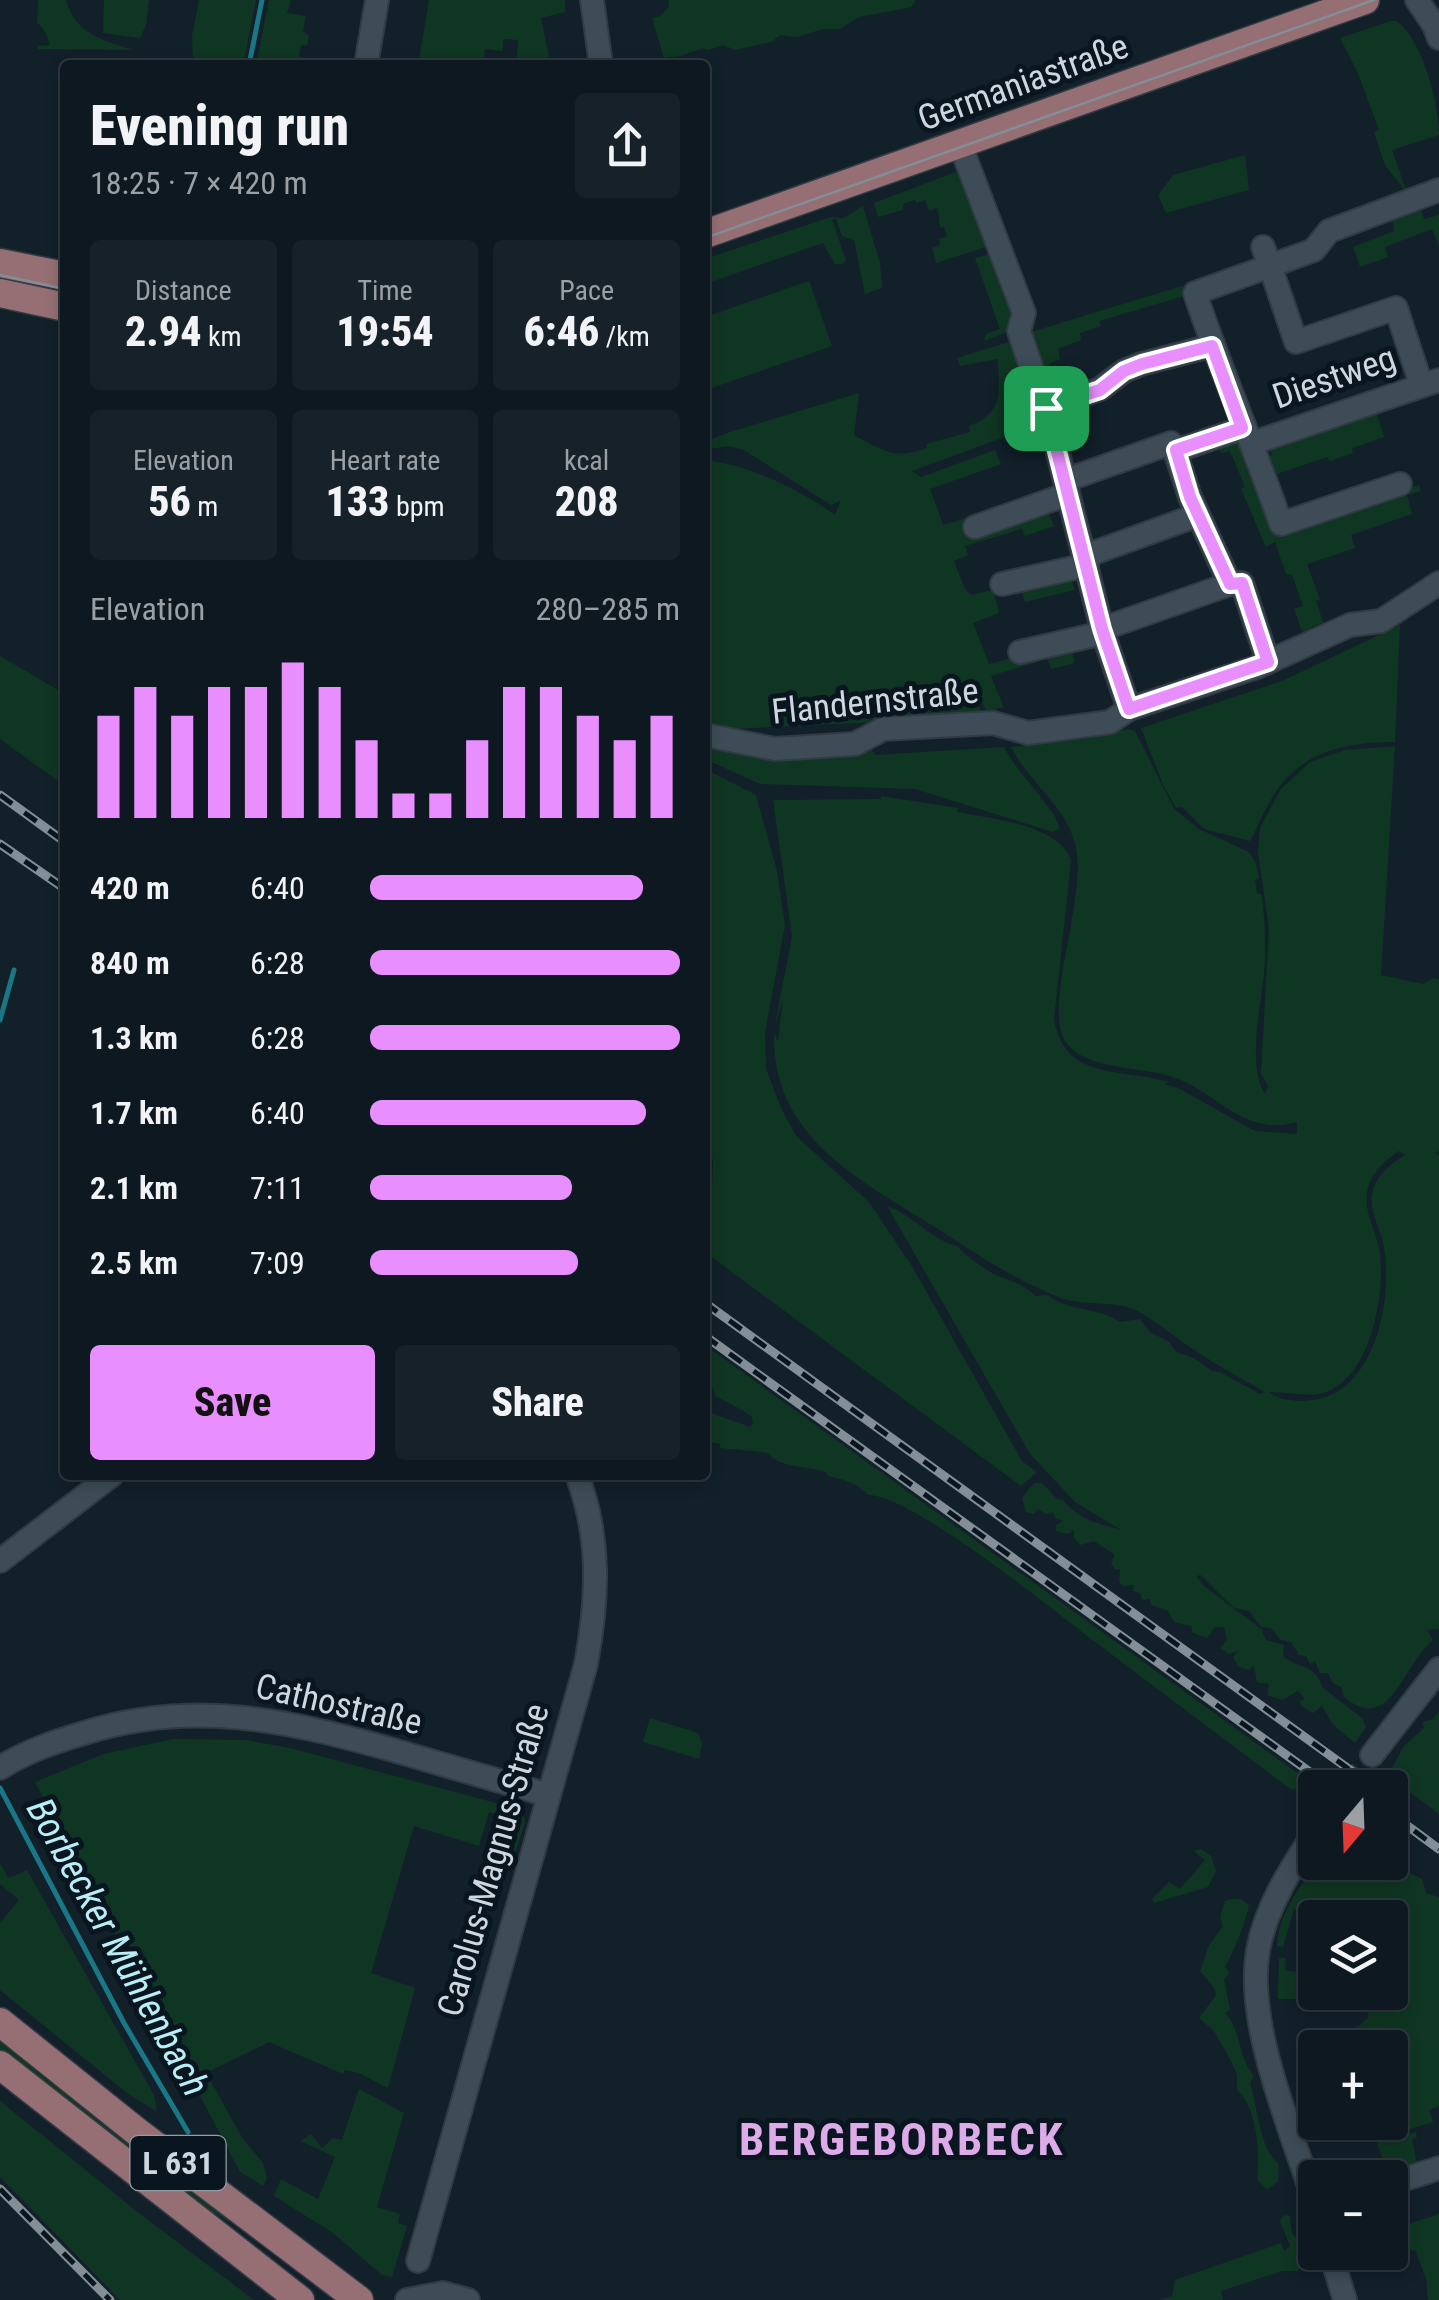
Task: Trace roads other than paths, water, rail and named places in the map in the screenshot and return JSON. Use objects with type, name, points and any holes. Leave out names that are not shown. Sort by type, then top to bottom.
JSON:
[{"type":"main road","name":"Germaniastraße","points":[[710,232],[1365,0]]},
{"type":"main road","points":[[0,263],[60,275]]},
{"type":"main road","points":[[0,294],[60,306]]},
{"type":"main road","name":"L 631","points":[[0,2022],[359,2300]]},
{"type":"main road","name":"L 631","points":[[0,2065],[300,2300]]},
{"type":"street","points":[[367,60],[377,0]]},
{"type":"street","points":[[592,0],[599,60]]},
{"type":"street","points":[[1418,0],[1439,38]]},
{"type":"street","points":[[960,144],[1024,313],[1019,331],[1046,408],[1102,631],[1129,709]]},
{"type":"street","points":[[1400,484],[1280,524],[1195,293],[1266,256],[1314,250],[1329,231],[1439,190]]},
{"type":"street","points":[[1266,256],[1296,342],[1396,308],[1430,382]]},
{"type":"street","points":[[1046,408],[1100,390],[1124,371],[1142,364],[1212,346]]},
{"type":"street","name":"Diestweg","points":[[1067,487],[1171,443],[1176,450],[1248,436],[1430,382]]},
{"type":"street","points":[[1176,450],[1198,515],[1230,584]]},
{"type":"street","points":[[975,527],[1067,487]]},
{"type":"street","points":[[1002,584],[1086,561],[1198,515]]},
{"type":"street","points":[[1020,652],[1102,631],[1242,583],[1268,662]]},
{"type":"street","name":"Flandernstraße","points":[[710,735],[775,749],[855,744],[883,729],[994,723],[1028,733],[1110,722],[1129,709],[1268,662],[1350,625],[1381,621],[1439,583]]},
{"type":"street","points":[[0,1561],[105,1480]]},
{"type":"street","name":"Carolus-Magnus-Straße","points":[[418,2262],[586,1664],[595,1599],[596,1555],[580,1480]]},
{"type":"street","points":[[1372,1755],[1439,1669]]},
{"type":"street","name":"Cathostraße","points":[[1,1768],[46,1743],[106,1726],[165,1716],[244,1716],[330,1732],[548,1795]]},
{"type":"street","points":[[1298,1859],[1269,1914],[1258,1952],[1255,1992],[1264,2044],[1301,2160]]},
{"type":"street","points":[[1408,2178],[1439,2168]]},
{"type":"street","points":[[1336,2270],[1346,2300]]},
{"type":"street","points":[[407,2300],[443,2292],[468,2300]]},
{"type":"waterway","name":"Borbecker Mühlenbach","points":[[250,60],[262,0]]},
{"type":"waterway","name":"Borbecker Mühlenbach","points":[[0,1020],[14,970]]},
{"type":"waterway","name":"Borbecker Mühlenbach","points":[[0,1788],[124,2023],[188,2132]]},
{"type":"tunnel","points":[[1361,1770],[1372,1755]]},
{"type":"tram line","points":[[710,236],[1374,0]]},
{"type":"tram line","points":[[0,275],[60,288]]},
{"type":"railway","points":[[0,795],[60,838]]},
{"type":"railway","points":[[0,844],[60,886]]},
{"type":"railway","points":[[710,1307],[1350,1770]]},
{"type":"railway","points":[[710,1340],[1307,1770]]},
{"type":"railway","points":[[1408,1826],[1439,1849]]},
{"type":"railway","points":[[0,2189],[110,2300]]},
{"type":"district","name":"BERGEBORBECK","points":[[902,2139]]}]
